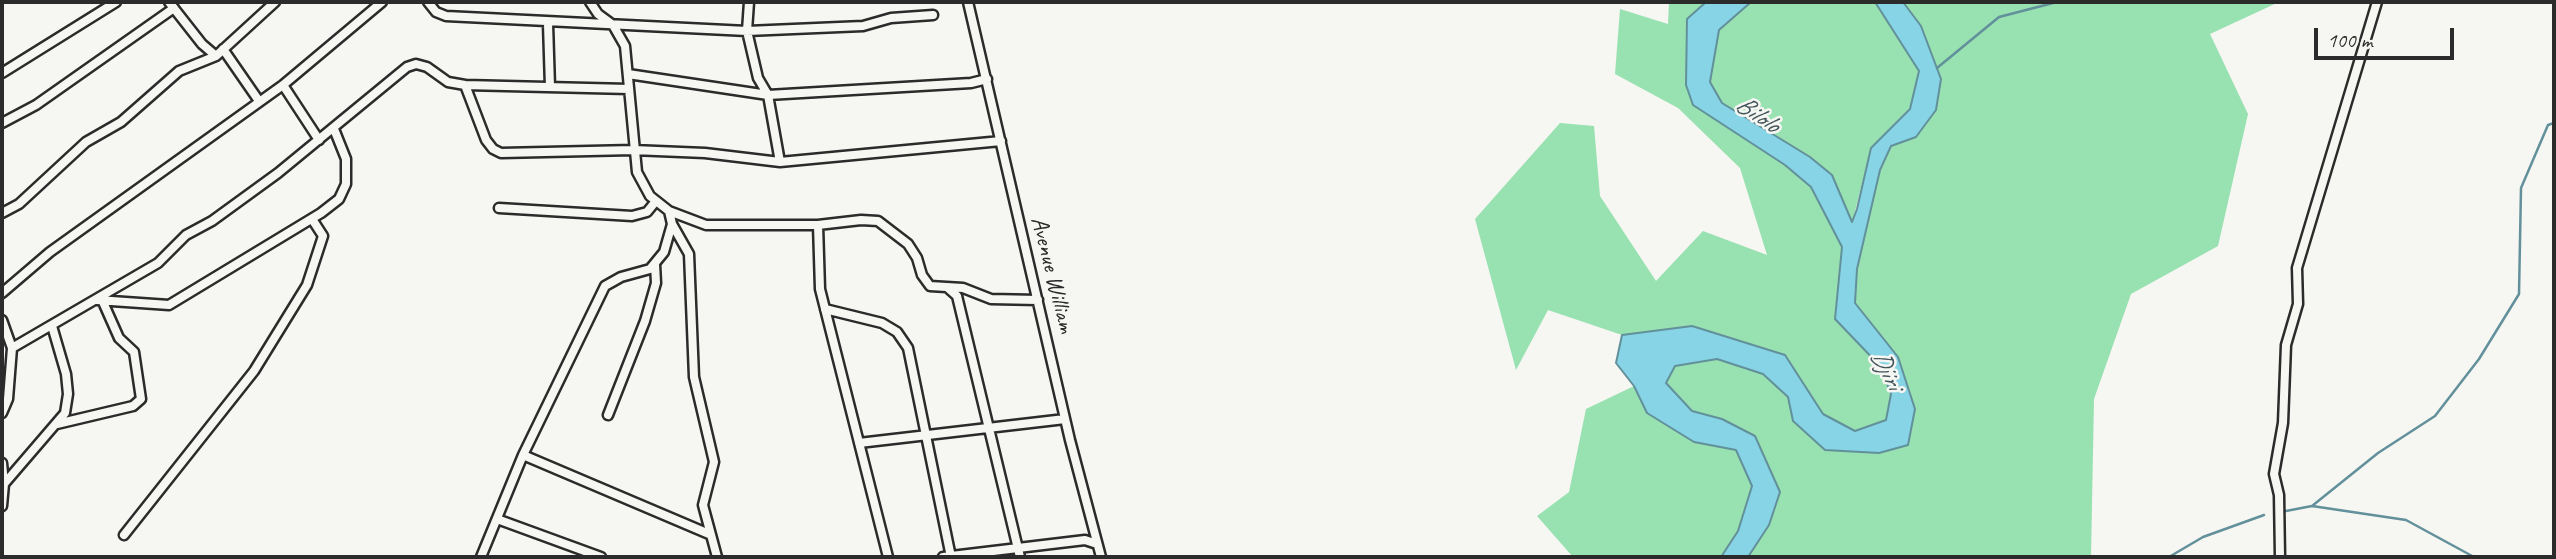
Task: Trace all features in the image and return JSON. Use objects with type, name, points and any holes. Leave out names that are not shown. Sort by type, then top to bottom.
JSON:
[{"type":"street","points":[[2,73],[117,2]]},
{"type":"street","points":[[2,213],[19,204],[86,142],[121,122],[179,71],[216,56],[275,2]]},
{"type":"street","points":[[428,2],[436,12],[446,16],[548,24],[747,31],[863,26],[891,18],[933,15]]},
{"type":"street","points":[[590,2],[598,14],[613,25],[625,46],[633,150],[641,184],[669,211],[706,225],[818,225],[861,220],[878,221],[908,244],[917,257],[927,284],[934,287],[946,286],[991,299],[1038,300]]},
{"type":"street","points":[[749,2],[747,31],[758,78],[768,95],[779,162]]},
{"type":"street","name":"Avenue William","points":[[968,2],[1065,419],[1101,557]]},
{"type":"street","points":[[2280,557],[2279,495],[2274,474],[2283,423],[2286,345],[2298,304],[2297,268],[2377,2]]},
{"type":"street","points":[[2,293],[50,252],[283,85],[378,3]]},
{"type":"street","points":[[2,123],[36,105],[172,5],[202,44],[216,56]]},
{"type":"street","points":[[548,24],[550,87]]},
{"type":"street","points":[[223,49],[260,101]]},
{"type":"street","points":[[12,348],[100,301],[158,263],[186,235],[223,213],[334,129],[407,67],[416,64],[427,67],[447,82],[465,85],[629,89]]},
{"type":"street","points":[[628,74],[768,95],[971,83],[987,79]]},
{"type":"street","points":[[283,85],[319,140]]},
{"type":"street","points":[[465,85],[486,140],[492,149],[501,153],[633,150],[705,153],[779,162],[1001,141]]},
{"type":"street","points":[[100,301],[169,305],[312,219],[339,199],[346,184],[346,159],[334,129]]},
{"type":"street","points":[[499,208],[632,216],[647,212],[656,201]]},
{"type":"street","points":[[669,211],[672,224],[689,254],[694,377],[714,462],[703,505],[717,557]]},
{"type":"street","points":[[124,535],[254,371],[307,285],[323,236],[312,219]]},
{"type":"street","points":[[481,557],[523,455],[606,286],[621,277],[650,269],[664,252],[672,224]]},
{"type":"street","points":[[818,225],[818,268],[825,309],[888,557]]},
{"type":"street","points":[[608,415],[645,321],[656,283],[655,264]]},
{"type":"street","points":[[946,286],[956,293],[1019,554]]},
{"type":"street","points":[[57,424],[133,406],[141,399],[134,352],[119,338],[100,301]]},
{"type":"street","points":[[825,309],[882,323],[897,332],[908,348],[949,557],[1019,554],[1084,540],[1097,544]]},
{"type":"street","points":[[2,320],[12,348],[8,399],[2,413]]},
{"type":"street","points":[[4,484],[65,414],[68,394],[62,357],[52,326]]},
{"type":"street","points":[[859,443],[926,433],[1065,419]]},
{"type":"street","points":[[523,455],[709,534]]},
{"type":"street","points":[[2,463],[2,506]]},
{"type":"street","points":[[498,519],[601,557]]},
{"type":"green space","points":[[1669,2],[1706,2],[1687,19],[1693,105],[1785,165],[1811,187],[1842,247],[1835,319],[1880,366],[1891,394],[1886,420],[1855,431],[1823,414],[1785,355],[1692,326],[1622,335],[1548,310],[1516,370],[1475,219],[1560,123],[1594,126],[1600,196],[1656,281],[1703,231],[1767,255],[1740,168],[1678,108],[1615,74],[1620,9],[1668,24]]},
{"type":"green space","points":[[1751,2],[1875,2],[1919,71],[1910,108],[1871,148],[1852,223],[1832,175],[1810,157],[1722,103],[1710,82],[1719,30]]},
{"type":"green space","points":[[1903,2],[2279,2],[2210,34],[2248,114],[2218,246],[2131,294],[2094,399],[2091,557],[1748,557],[1769,525],[1780,492],[1755,436],[1722,419],[1692,411],[1666,383],[1675,366],[1717,359],[1763,374],[1788,397],[1793,422],[1825,450],[1915,409],[1898,357],[1855,303],[1857,269],[1880,170],[1891,146],[1916,137],[1936,110],[1921,26]]},
{"type":"green space","points":[[1634,386],[1647,413],[1694,442],[1736,450],[1752,486],[1738,531],[1721,557],[1573,557],[1537,516],[1569,492],[1586,409]]},
{"type":"water","name":"Djiri","points":[[1706,2],[1751,2],[1719,30],[1710,82],[1722,103],[1810,157],[1832,175],[1852,222],[1871,148],[1910,109],[1919,71],[1875,2],[1903,2],[1921,26],[1941,79],[1936,110],[1916,137],[1891,146],[1880,170],[1857,269],[1855,303],[1898,357],[1915,409],[1908,445],[1879,453],[1825,450],[1793,421],[1788,397],[1763,374],[1717,359],[1675,366],[1666,383],[1692,411],[1722,419],[1755,436],[1780,492],[1769,525],[1748,557],[1721,557],[1738,531],[1752,486],[1736,450],[1694,442],[1647,413],[1634,386],[1616,363],[1622,335],[1692,326],[1785,355],[1823,414],[1855,431],[1886,420],[1891,394],[1880,366],[1835,319],[1842,247],[1811,187],[1785,165],[1693,105],[1686,85],[1687,19]]},
{"type":"waterway","points":[[1937,68],[1999,17],[2057,2]]},
{"type":"waterway","points":[[2312,506],[2378,453],[2435,416],[2479,359],[2519,294],[2521,188],[2548,125],[2554,123]]},
{"type":"waterway","points":[[2286,511],[2312,506],[2406,520],[2474,557]]},
{"type":"waterway","points":[[2169,557],[2203,537],[2264,515]]},
{"type":"water label","name":"Bilolo","points":[[1757,115]]}]
